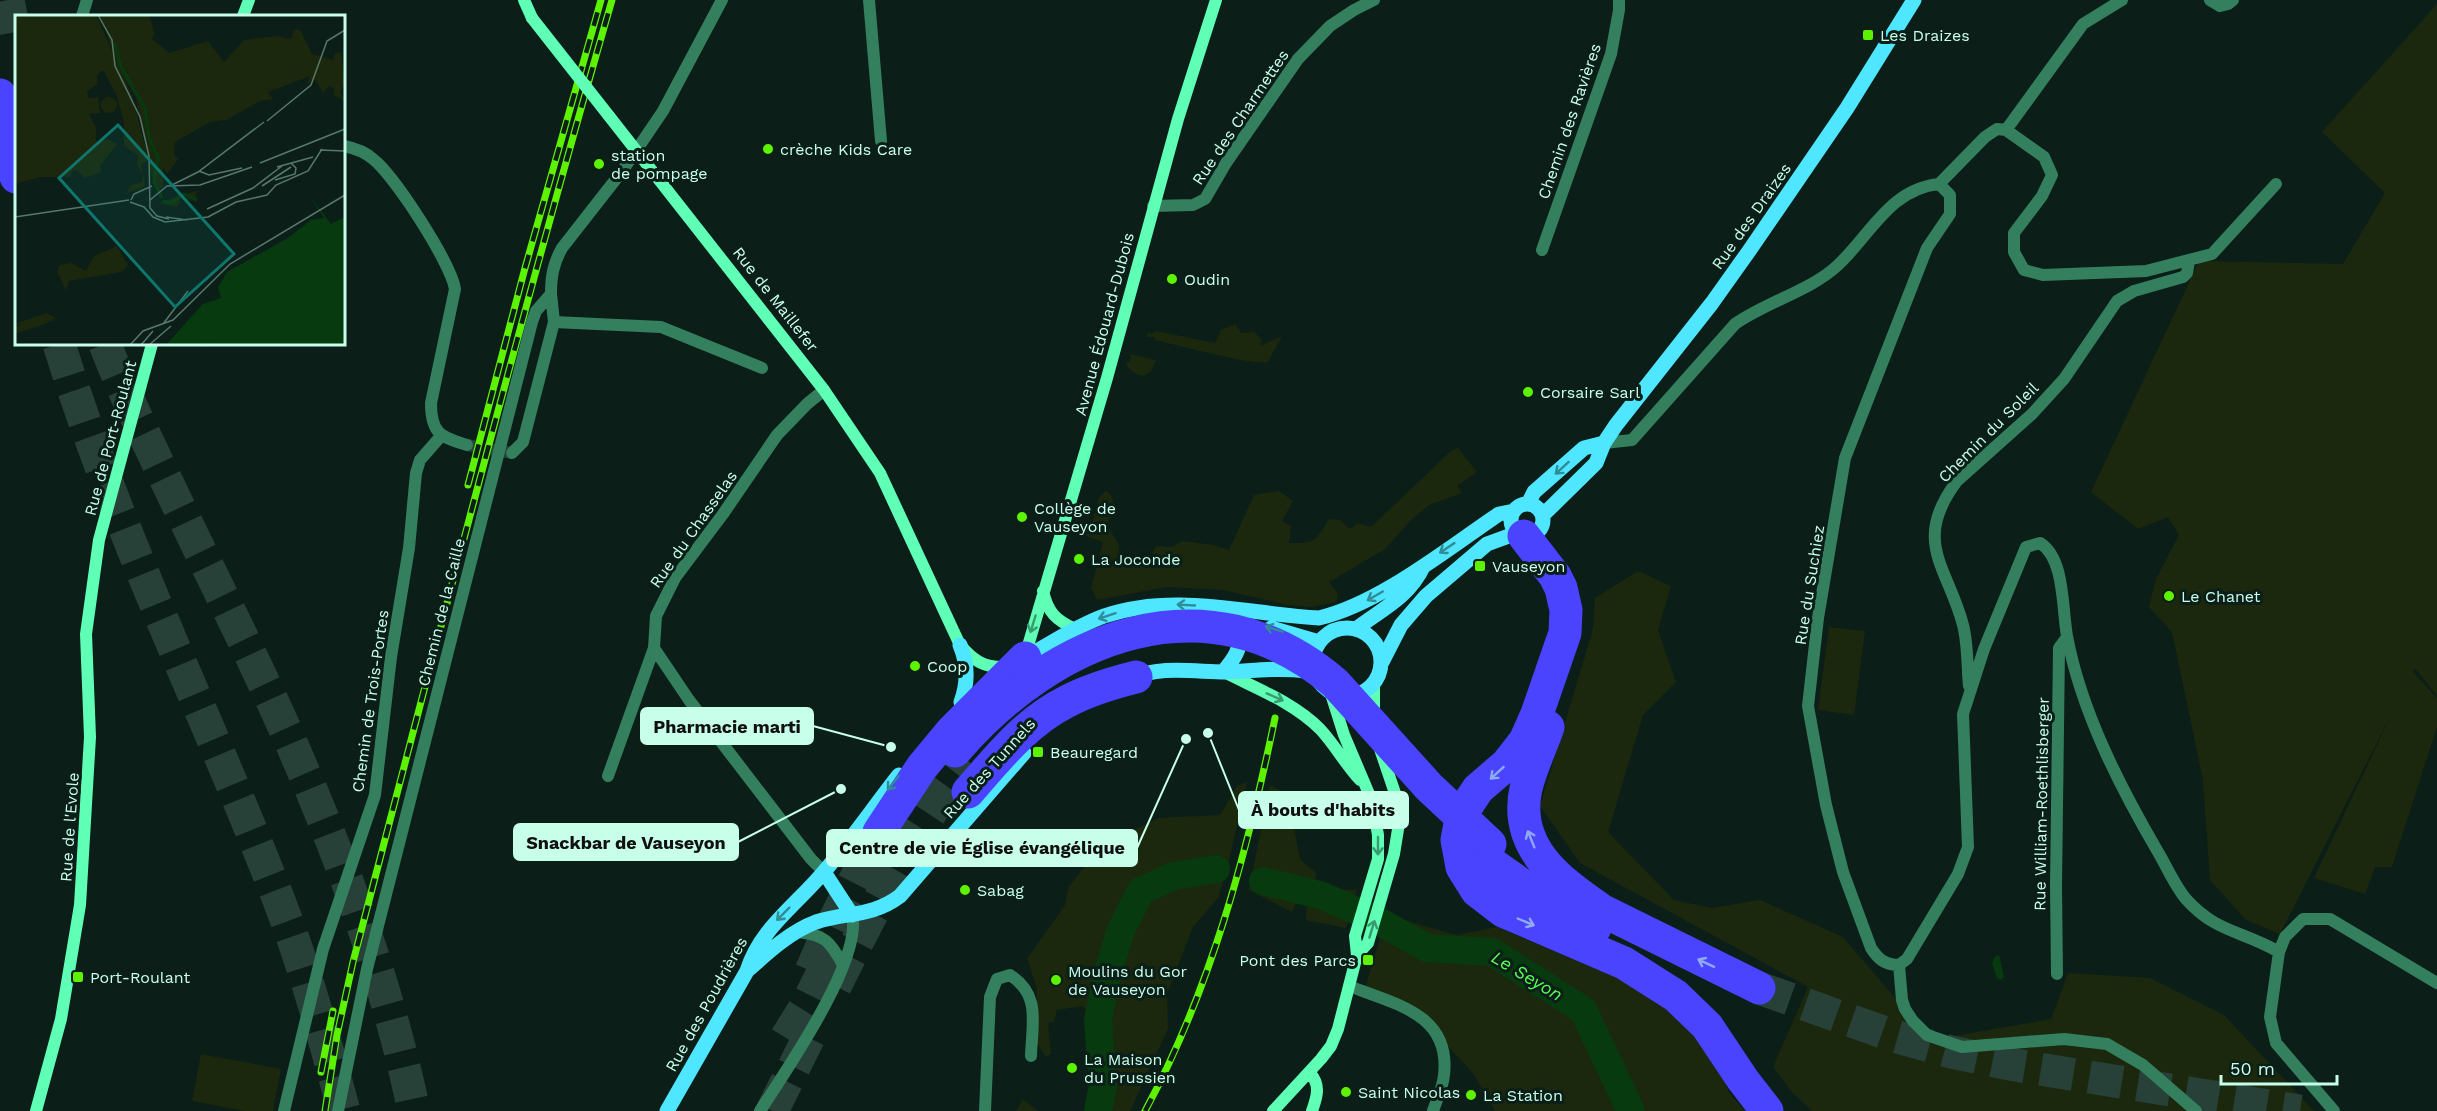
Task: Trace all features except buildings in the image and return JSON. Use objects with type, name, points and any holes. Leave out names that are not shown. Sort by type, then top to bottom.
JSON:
[{"type":"highway","points":[[0,95],[15,172]]},
{"type":"highway","points":[[1528,521],[1564,551],[1581,589],[1582,609],[1578,635],[1527,786],[1524,800],[1526,822],[1532,843],[1545,865],[1569,888],[1600,909]]},
{"type":"highway","points":[[1528,521],[1561,588],[1566,610],[1565,633],[1537,714],[1525,741],[1507,764],[1478,789],[1462,813],[1457,840],[1462,867],[1477,891],[1503,911],[1624,963],[1676,996],[1707,1026],[1767,1111]]},
{"type":"highway","points":[[1136,677],[1092,690],[1065,702],[1018,738],[964,768],[1000,728],[1024,707],[1046,690],[1091,664],[1132,651],[1170,644],[1222,646],[1270,660],[1305,680],[1335,706],[1433,815],[1486,850],[1759,988]]},
{"type":"highway","points":[[879,832],[916,776],[945,738],[1015,662]]},
{"type":"highway","points":[[1486,850],[1522,885],[1664,968],[1689,987],[1722,1019],[1763,1079],[1790,1111]]},
{"type":"main road","name":"Rue des Draizes","points":[[1528,521],[1596,463],[1604,443],[1712,303],[1749,251],[1847,108],[1914,0]]},
{"type":"main road","name":"Rue des Draizes","points":[[1528,521],[1534,492],[1584,448],[1604,443]]},
{"type":"main road","points":[[1015,662],[1104,616],[1141,607],[1170,604],[1299,617],[1329,616],[1358,605],[1499,514],[1528,521]]},
{"type":"main road","points":[[1382,662],[1375,641],[1366,633],[1356,629],[1340,628],[1332,631],[1319,642],[1314,652],[1313,663],[1320,683],[1331,693],[1354,696],[1365,692],[1374,685],[1378,678],[1382,662],[1401,626],[1426,596],[1487,544],[1528,521]]},
{"type":"main road","points":[[1356,629],[1402,597],[1412,586],[1424,564]]},
{"type":"main road","points":[[1231,609],[1267,627],[1319,642]]},
{"type":"main road","points":[[1223,672],[1238,652],[1241,639],[1240,624],[1231,609]]},
{"type":"main road","points":[[960,645],[964,654],[966,675],[966,688],[961,702]]},
{"type":"main road","name":"Rue des Poudrières","points":[[667,1111],[747,971],[753,951],[771,928],[824,872],[936,728],[978,685],[1015,662]]},
{"type":"main road","name":"Rue des Tunnels","points":[[747,971],[798,932],[817,922],[882,908],[900,896],[1046,730],[1136,677],[1167,671],[1223,672],[1275,668],[1315,673]]},
{"type":"main road","points":[[824,872],[852,915]]},
{"type":"street","points":[[82,15],[87,0]]},
{"type":"street","points":[[243,15],[249,0]]},
{"type":"street","name":"Rue de Maillefer","points":[[524,0],[532,18],[824,390],[880,473],[960,645]]},
{"type":"street","points":[[512,453],[523,442],[554,322],[551,275],[555,261],[562,248],[612,185],[663,111],[722,0]]},
{"type":"street","points":[[869,0],[881,141]]},
{"type":"street","name":"Avenue Édouard-Dubois","points":[[1015,662],[1043,591],[1107,378],[1153,206],[1216,0]]},
{"type":"street","name":"Rue des Charmettes","points":[[1153,206],[1193,205],[1205,199],[1226,164],[1298,59],[1330,26],[1374,0]]},
{"type":"street","name":"Chemin des Ravières","points":[[1542,250],[1611,54],[1619,10],[1618,0]]},
{"type":"street","points":[[2006,130],[2083,24],[2122,0]]},
{"type":"street","points":[[2210,0],[2220,6],[2233,0]]},
{"type":"street","points":[[1604,443],[1632,440],[1735,324],[1755,310],[1818,279],[1838,265],[1885,211],[1905,194],[1928,185],[1939,184],[1985,137],[1997,129],[2006,130],[2044,157],[2052,175],[2042,196],[2014,233],[2014,252],[2024,270],[2043,275],[2146,271],[2212,254],[2276,184]]},
{"type":"street","points":[[345,146],[375,159],[397,186],[454,279],[455,289],[431,403],[435,429],[441,435],[467,445]]},
{"type":"street","name":"Rue du Suchiez","points":[[1899,965],[1888,964],[1877,957],[1843,872],[1826,805],[1808,706],[1818,618],[1845,458],[1927,248],[1950,214],[1950,195],[1939,184]]},
{"type":"street","name":"Chemin du Soleil","points":[[1969,690],[1963,626],[1941,573],[1935,550],[1936,521],[1948,493],[1957,481],[2032,414],[2064,379],[2117,301],[2134,291],[2183,277],[2187,273],[2189,261]]},
{"type":"street","name":"Chemin de la Caille","points":[[338,1111],[367,969],[434,710],[468,566],[532,322],[536,311],[551,294]]},
{"type":"street","points":[[554,322],[661,327],[762,368]]},
{"type":"street","name":"Rue de Port-Roulant","points":[[99,540],[152,345]]},
{"type":"street","name":"Rue du Chasselas","points":[[608,776],[654,648],[656,616],[675,578],[723,514],[777,435],[824,390]]},
{"type":"street","name":"Chemin de Trois-Portes","points":[[284,1111],[323,949],[375,795],[391,657],[409,548],[416,473],[420,459],[441,435]]},
{"type":"street","name":"Rue de l'Evole","points":[[36,1111],[61,1019],[80,905],[90,737],[86,634],[99,540]]},
{"type":"street","points":[[2196,1111],[2143,1065],[2107,1044],[2064,1039],[1962,1047],[1927,1035],[1905,1010],[1899,965],[1911,954],[1959,874],[1968,847],[1963,714],[1969,690],[2026,547],[2040,543],[2049,549],[2056,562],[2067,638],[2089,712],[2127,800],[2185,897],[2213,923],[2229,932],[2266,944],[2279,952]]},
{"type":"street","points":[[1043,591],[1050,613],[1057,621],[1075,629]]},
{"type":"street","name":"Rue William-Roethlisberger","points":[[2057,974],[2059,648],[2067,638]]},
{"type":"street","points":[[960,645],[975,661],[984,666],[1015,662]]},
{"type":"street","points":[[654,648],[689,700],[811,859],[824,872]]},
{"type":"street","points":[[1223,672],[1284,701],[1302,713],[1319,729],[1368,789]]},
{"type":"street","points":[[1357,955],[1368,943],[1394,854],[1400,817],[1398,802],[1379,750],[1373,706],[1374,685]]},
{"type":"street","points":[[1272,1111],[1310,1073],[1330,1046],[1338,1029],[1357,955],[1355,936],[1378,859],[1376,816],[1368,789],[1344,735],[1331,693]]},
{"type":"street","points":[[760,1111],[832,990],[843,965],[854,929],[852,915]]},
{"type":"street","points":[[2334,1111],[2276,1043],[2271,1017],[2279,952],[2285,937],[2303,919],[2330,919],[2437,983]]},
{"type":"street","points":[[798,932],[815,934],[828,941],[843,965]]},
{"type":"street","points":[[985,1109],[990,997],[996,979],[1010,975],[1023,984],[1030,995],[1031,1056]]},
{"type":"street","points":[[1349,986],[1421,1015],[1433,1026],[1441,1039],[1445,1059],[1444,1078],[1433,1111]]},
{"type":"street","points":[[1310,1073],[1316,1080],[1318,1088],[1312,1111]]},
{"type":"shaded area","points":[[2437,4],[2437,696],[2415,668],[2413,672],[2437,698],[2437,727],[2392,867],[2375,867],[2365,894],[2314,878],[2393,711],[2280,934],[2246,920],[2210,880],[2203,780],[2172,632],[2149,607],[2156,579],[2179,535],[2168,517],[2138,529],[2091,492],[2199,261],[2343,264],[2385,193],[2322,132]]},
{"type":"shaded area","points":[[1235,324],[1241,333],[1254,332],[1262,340],[1260,346],[1282,336],[1268,362],[1231,358],[1154,340],[1155,337],[1146,337],[1149,332],[1152,334],[1156,331],[1215,343],[1221,330]]},
{"type":"shaded area","points":[[1130,354],[1156,360],[1151,371],[1144,376],[1132,372],[1126,361],[1129,362]]},
{"type":"shaded area","points":[[1458,448],[1477,472],[1457,486],[1462,493],[1429,505],[1412,519],[1385,549],[1329,582],[1338,594],[1336,602],[1311,607],[1288,605],[1223,590],[1167,587],[1097,600],[1091,588],[1103,542],[1072,531],[1077,522],[1092,523],[1099,497],[1106,491],[1113,502],[1107,525],[1119,545],[1119,561],[1151,555],[1156,546],[1171,547],[1183,541],[1214,545],[1229,550],[1254,495],[1279,491],[1293,501],[1282,521],[1291,526],[1289,543],[1310,542],[1317,537],[1329,519],[1340,520],[1350,529],[1358,523],[1371,527],[1451,451]]},
{"type":"shaded area","points":[[1638,571],[1671,586],[1658,630],[1676,682],[1643,715],[1608,832],[1674,900],[1712,908],[1760,900],[1843,937],[1931,1040],[2051,1019],[2068,973],[2150,978],[2224,1015],[2314,1111],[1812,1111],[1792,1092],[1773,1067],[1808,987],[1580,863],[1540,806],[1593,629],[1595,598]]},
{"type":"shaded area","points":[[1829,627],[1865,631],[1854,715],[1818,710]]},
{"type":"shaded area","points":[[1247,782],[1218,898],[1193,927],[1167,994],[1168,1029],[1132,1107],[1130,1111],[1092,1111],[1097,1094],[1094,1023],[1083,1006],[1057,1010],[1054,1022],[1048,1023],[1051,1054],[1046,1057],[1036,1042],[1037,988],[1027,959],[1065,905],[1068,888],[1099,847],[1159,818],[1220,815],[1237,786]]},
{"type":"shaded area","points":[[1270,785],[1287,794],[1300,859],[1316,873],[1315,889],[1357,890],[1346,928],[1306,920],[1307,905],[1297,902],[1292,912],[1249,890]]},
{"type":"shaded area","points":[[1387,915],[1456,935],[1497,927],[1650,992],[1711,1052],[1730,1094],[1745,1111],[1495,1111],[1473,1073],[1441,1039],[1433,1026],[1364,992]]},
{"type":"shaded area","points":[[1999,955],[2004,977],[2001,980],[1997,978],[1992,963]]},
{"type":"shaded area","points":[[201,1054],[281,1069],[273,1111],[244,1111],[192,1101]]},
{"type":"shaded area","points":[[1023,1099],[1038,1111],[1016,1111]]},
{"type":"waterway","name":"Le Seyon","points":[[1098,1111],[1103,1086],[1098,1020],[1108,972],[1121,930],[1141,891],[1173,876],[1216,869]]},
{"type":"waterway","name":"Le Seyon","points":[[1263,881],[1320,895],[1373,918],[1427,948],[1492,952],[1583,1010],[1631,1111]]},
{"type":"tunnel","points":[[8,0],[15,37]]},
{"type":"tunnel","points":[[59,345],[108,486],[280,903],[307,980],[344,1111]]},
{"type":"tunnel","points":[[105,345],[143,432],[275,706],[327,829],[377,968],[414,1111]]},
{"type":"tunnel","points":[[467,445],[512,453]]},
{"type":"tunnel","points":[[835,986],[880,898],[912,842],[968,761]]},
{"type":"tunnel","points":[[811,971],[879,832]]},
{"type":"tunnel","points":[[786,1038],[806,1006],[833,952]]},
{"type":"tunnel","points":[[1759,988],[1894,1036],[1951,1052],[2015,1065],[2300,1111]]},
{"type":"tunnel","points":[[772,1111],[809,1037]]},
{"type":"railway","points":[[468,485],[525,268],[601,0]]},
{"type":"railway","points":[[325,1111],[337,1035],[353,962],[512,360],[612,0]]},
{"type":"railway","points":[[1145,1111],[1168,1065],[1208,969],[1239,870],[1275,718]]},
{"type":"railway","points":[[321,1072],[333,1011]]},
{"type":"place","name":"Les Draizes","points":[[1868,35]]},
{"type":"place","name":"crèche Kids Care","points":[[768,149]]},
{"type":"place","name":"station de pompage","points":[[599,164]]},
{"type":"place","name":"Oudin","points":[[1172,279]]},
{"type":"place","name":"Corsaire Sarl","points":[[1528,392]]},
{"type":"place","name":"Collège de Vauseyon","points":[[1022,517]]},
{"type":"place","name":"La Joconde","points":[[1079,559]]},
{"type":"place","name":"Vauseyon","points":[[1480,566]]},
{"type":"place","name":"Le Chanet","points":[[2169,596]]},
{"type":"place","name":"Coop","points":[[915,666]]},
{"type":"place","name":"À bouts d'habits","points":[[1208,733]]},
{"type":"place","name":"Centre de vie Église évangélique","points":[[1186,739]]},
{"type":"place","name":"Pharmacie marti","points":[[891,747]]},
{"type":"place","name":"Beauregard","points":[[1038,752]]},
{"type":"place","name":"Snackbar de Vauseyon","points":[[841,789]]},
{"type":"place","name":"Sabag","points":[[965,890]]},
{"type":"place","name":"Pont des Parcs","points":[[1368,960]]},
{"type":"place","name":"Port-Roulant","points":[[78,977]]},
{"type":"place","name":"Moulins du Gor de Vauseyon","points":[[1056,980]]},
{"type":"place","name":"La Maison du Prussien","points":[[1072,1068]]},
{"type":"place","name":"Saint Nicolas","points":[[1346,1092]]},
{"type":"place","name":"La Station","points":[[1471,1095]]}]
